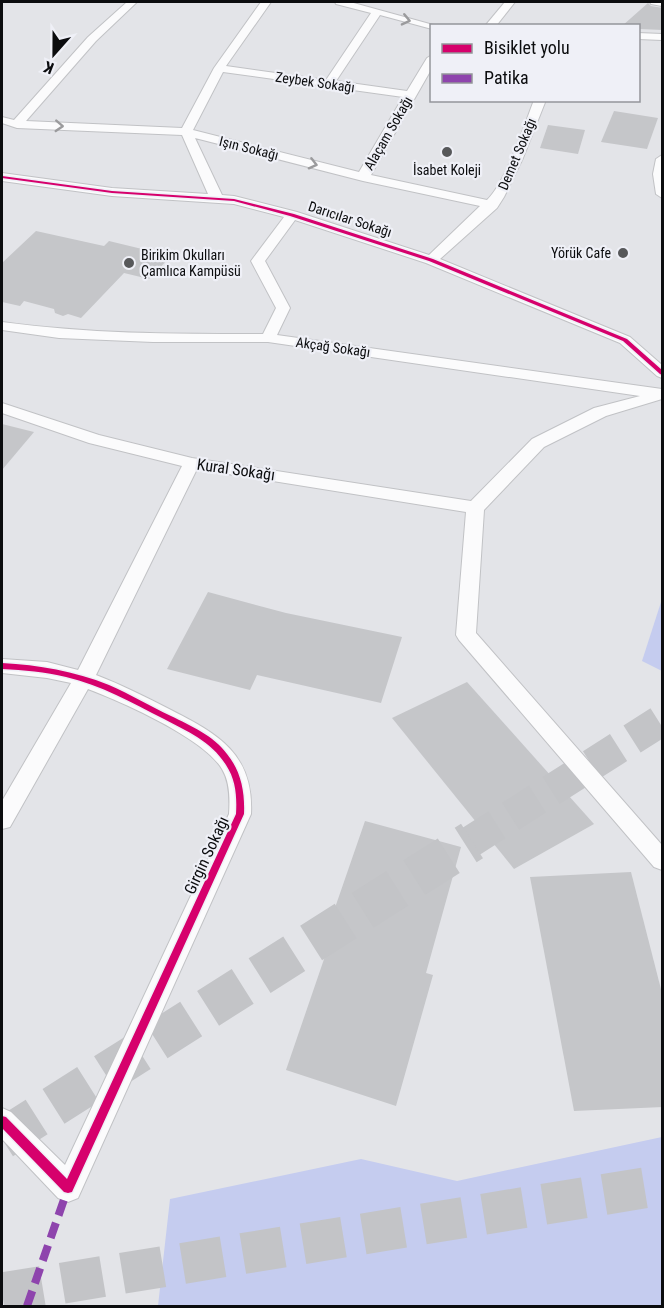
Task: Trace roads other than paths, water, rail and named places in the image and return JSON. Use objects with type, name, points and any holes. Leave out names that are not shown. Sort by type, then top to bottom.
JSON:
[{"type":"street","points":[[17,124],[92,39],[132,2]]},
{"type":"street","points":[[217,199],[186,132],[219,68],[266,2]]},
{"type":"street","points":[[340,2],[430,26]]},
{"type":"street","points":[[492,24],[510,2]]},
{"type":"street","points":[[655,2],[663,3]]},
{"type":"street","points":[[329,84],[376,13]]},
{"type":"street","points":[[640,36],[663,37]]},
{"type":"street","name":"Alaçam Sokağı","points":[[363,177],[430,61]]},
{"type":"street","name":"Zeybek Sokağı","points":[[219,68],[410,95]]},
{"type":"street","name":"Demet Sokağı","points":[[431,260],[492,205],[502,190],[539,102]]},
{"type":"street","name":"Işın Sokağı","points":[[2,120],[17,124],[186,132],[363,177],[492,205]]},
{"type":"street","points":[[663,159],[659,174],[663,194]]},
{"type":"street","name":"Darıcılar Sokağı","points":[[2,177],[112,192],[234,200],[292,214],[431,260],[626,340],[663,373]]},
{"type":"street","points":[[268,338],[283,308],[258,261],[292,214]]},
{"type":"street","name":"Akçağ Sokağı","points":[[2,326],[59,334],[268,338],[663,394]]},
{"type":"street","points":[[663,394],[600,412],[538,443],[475,508],[466,635],[663,860]]},
{"type":"street","name":"Kural Sokağı","points":[[2,408],[95,439],[192,463],[475,508]]},
{"type":"street","points":[[2,820],[84,678],[192,463]]},
{"type":"street","name":"Girgin Sokağı","points":[[2,666],[49,670],[84,678],[116,690],[203,736],[228,762],[238,781],[242,796],[240,814],[68,1188],[2,1121]]},
{"type":"tunnel","points":[[470,842],[662,720]]},
{"type":"tunnel","points":[[2,1139],[472,841]]},
{"type":"tunnel","points":[[2,1293],[662,1185]]},
{"type":"place","name":"İsabet Koleji","points":[[447,152]]},
{"type":"place","name":"Yörük Cafe","points":[[623,253]]},
{"type":"place","name":"Birikim Okulları Çamlıca Kampüsü","points":[[129,263]]}]
